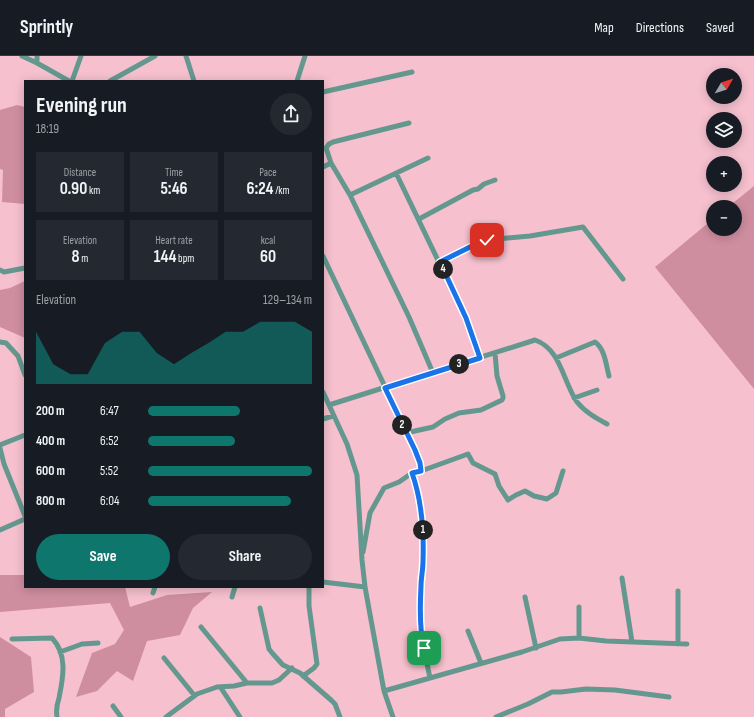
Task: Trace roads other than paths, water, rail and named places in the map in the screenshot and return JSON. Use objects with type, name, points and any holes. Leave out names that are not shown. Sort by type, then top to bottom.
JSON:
[{"type":"street","points":[[22,56],[69,80]]},
{"type":"street","points":[[37,56],[37,63]]},
{"type":"street","points":[[71,80],[81,56]]},
{"type":"street","points":[[112,80],[155,56]]},
{"type":"street","points":[[186,56],[194,80]]},
{"type":"street","points":[[297,80],[305,56]]},
{"type":"street","points":[[324,92],[412,72]]},
{"type":"street","points":[[409,123],[329,144],[326,148],[331,163],[350,195],[415,330],[433,373]]},
{"type":"street","points":[[350,195],[428,158]]},
{"type":"street","points":[[324,166],[331,163]]},
{"type":"street","points":[[396,174],[466,318],[480,358]]},
{"type":"street","points":[[419,219],[473,190],[478,189],[484,184],[495,180]]},
{"type":"street","points":[[440,262],[487,240],[530,236],[583,227],[623,279]]},
{"type":"street","points":[[324,258],[420,463],[421,471]]},
{"type":"street","points":[[0,270],[4,272],[24,268]]},
{"type":"street","points":[[329,405],[535,340],[544,344],[556,358],[574,398],[587,412],[607,424]]},
{"type":"street","points":[[0,342],[6,343],[15,352],[24,373]]},
{"type":"street","points":[[556,358],[595,342],[603,352],[609,376]]},
{"type":"street","points":[[406,433],[433,427],[445,419],[459,413],[481,410],[502,400],[504,398],[497,376],[496,353]]},
{"type":"street","points":[[574,398],[597,390]]},
{"type":"street","points":[[324,394],[347,444],[357,475],[365,587],[384,691],[393,717]]},
{"type":"street","points":[[324,419],[333,416]]},
{"type":"street","points":[[0,445],[24,435]]},
{"type":"street","points":[[0,448],[2,465],[24,515]]},
{"type":"street","points":[[362,560],[370,513],[384,488],[398,482],[412,473],[468,454],[473,463],[495,474],[499,486],[508,500],[525,491],[534,496],[547,499],[556,493],[564,471]]},
{"type":"street","points":[[412,473],[419,496],[423,529],[424,561],[421,586],[422,640],[430,678]]},
{"type":"street","points":[[0,530],[24,518]]},
{"type":"street","points":[[622,578],[632,642]]},
{"type":"street","points":[[324,582],[365,587]]},
{"type":"street","points":[[153,593],[155,588]]},
{"type":"street","points":[[232,597],[235,588]]},
{"type":"street","points":[[303,676],[317,664],[309,606],[309,588]]},
{"type":"street","points":[[678,591],[678,644]]},
{"type":"street","points":[[525,597],[536,648]]},
{"type":"street","points":[[579,607],[579,638]]},
{"type":"street","points":[[260,608],[270,651],[284,665],[292,668],[303,676],[332,700],[338,709],[340,717]]},
{"type":"street","points":[[201,627],[247,683]]},
{"type":"street","points":[[468,631],[481,664]]},
{"type":"street","points":[[12,639],[52,638],[60,652],[63,667],[56,709],[57,717]]},
{"type":"street","points":[[384,691],[536,648],[560,639],[579,638],[687,644]]},
{"type":"street","points":[[60,652],[82,644],[98,643]]},
{"type":"street","points":[[164,658],[194,695]]},
{"type":"street","points":[[166,717],[194,695],[217,687],[221,688],[247,683],[272,683],[279,680],[292,668]]},
{"type":"street","points":[[221,688],[240,717]]},
{"type":"street","points":[[496,717],[552,692],[586,689],[615,690],[669,697]]},
{"type":"street","points":[[113,706],[121,717]]}]
